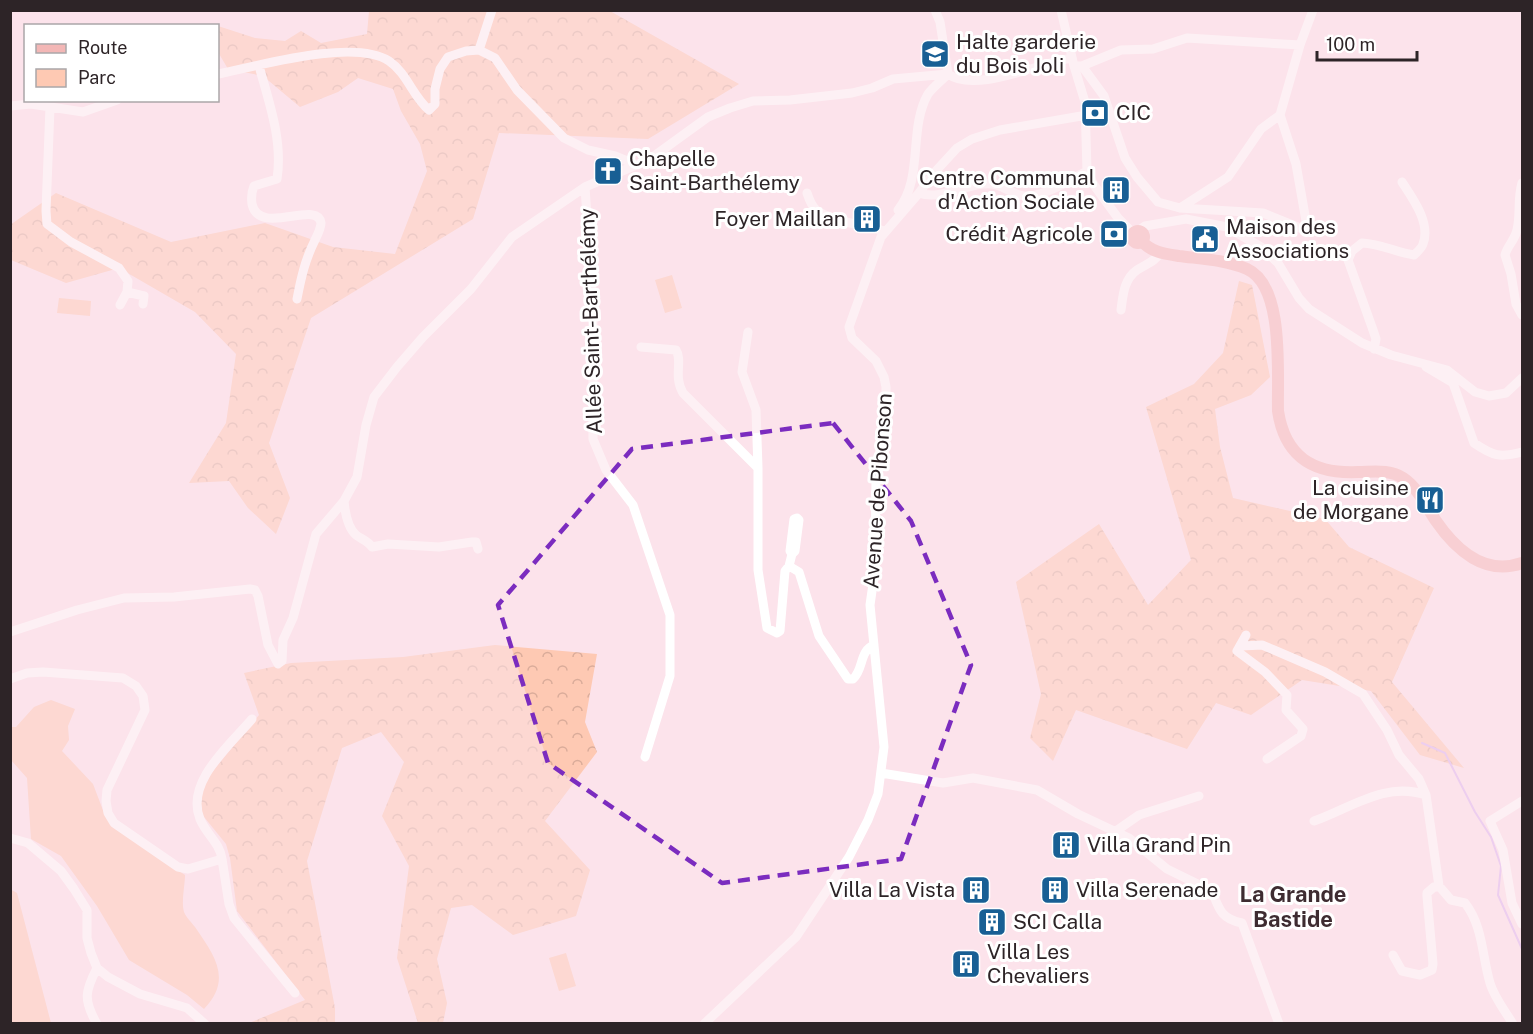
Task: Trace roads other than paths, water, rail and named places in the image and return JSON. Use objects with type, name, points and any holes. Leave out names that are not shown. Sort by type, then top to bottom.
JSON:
[{"type":"main road","points":[[1139,235],[1147,248],[1233,264],[1260,277],[1266,287],[1275,314],[1280,426],[1284,438],[1300,457],[1321,469],[1393,473],[1402,477],[1417,492],[1448,536],[1473,558],[1481,563],[1498,567],[1507,568],[1522,564]]},
{"type":"street","points":[[480,50],[492,10]]},
{"type":"street","points":[[935,10],[940,22],[948,74]]},
{"type":"street","points":[[1061,10],[1076,63],[1087,115],[1087,171],[1094,185],[1118,218],[1139,235],[1155,224],[1175,219],[1199,220],[1227,226],[1261,247],[1278,263],[1299,298],[1309,309],[1374,349],[1448,370],[1475,392],[1489,396],[1506,393],[1522,378]]},
{"type":"street","points":[[1076,63],[1104,96],[1125,158],[1158,202],[1180,208],[1263,213],[1300,228],[1304,227],[1306,221],[1296,164],[1280,115],[1300,45],[1313,10]]},
{"type":"street","points":[[10,632],[77,610],[124,598],[174,597],[250,589],[255,590],[258,596],[268,645],[278,664],[282,661],[283,640],[293,618],[316,534],[344,501],[357,477],[366,425],[374,397],[397,367],[471,289],[512,237],[585,187],[650,159],[708,117],[753,101],[789,100],[852,93],[893,79],[948,74],[955,79],[965,81],[998,79],[1048,62],[1076,63],[1121,50],[1154,49],[1187,38],[1300,45]]},
{"type":"street","points":[[219,74],[299,57],[360,51],[389,61],[407,80],[422,104],[429,110],[435,104],[435,89],[440,69],[448,57],[480,50],[495,58],[517,90],[564,138],[588,150],[615,156],[637,165]]},
{"type":"street","points":[[259,66],[277,136],[279,164],[277,179],[254,186],[251,193],[253,207],[259,216],[269,219],[311,214],[321,223],[305,259],[297,299]]},
{"type":"street","points":[[895,220],[895,214],[905,202],[910,189],[921,116],[929,94],[948,74]]},
{"type":"street","points":[[10,106],[31,104],[83,112],[111,102]]},
{"type":"street","points":[[50,107],[47,224],[72,242],[119,268],[128,281],[127,292],[120,305]]},
{"type":"street","name":"Avenue de Pibonson","points":[[704,1023],[796,937],[849,857],[878,794],[884,747],[870,605],[875,570],[876,478],[886,407],[885,387],[884,377],[876,361],[852,338],[849,327],[868,270],[885,231],[919,194],[945,160],[972,139],[1000,130],[1087,115]]},
{"type":"street","points":[[1180,208],[1228,177],[1261,129],[1280,115]]},
{"type":"street","points":[[919,194],[929,197],[984,183],[999,184],[1019,195],[1029,196],[1051,191],[1087,171]]},
{"type":"street","points":[[1374,349],[1376,339],[1348,260],[1352,251],[1362,243],[1377,244],[1414,255],[1423,246],[1424,231],[1418,207],[1402,182]]},
{"type":"street","points":[[1522,183],[1518,202],[1517,231],[1505,255],[1516,304],[1522,315]]},
{"type":"street","name":"Allée Saint-Barthélémy","points":[[585,187],[593,307],[593,439],[606,470],[633,505],[670,615],[670,676],[645,757]]},
{"type":"street","points":[[807,192],[816,210],[834,218],[885,231]]},
{"type":"street","points":[[1121,310],[1125,286],[1135,271],[1156,260],[1161,252]]},
{"type":"street","points":[[127,292],[144,296],[143,303]]},
{"type":"street","points":[[748,332],[742,372],[756,410],[758,570],[767,628],[777,633],[782,623],[785,571],[792,554]]},
{"type":"street","points":[[641,347],[676,350],[679,354],[677,378],[683,393],[758,468]]},
{"type":"street","points":[[1425,364],[1428,369],[1453,383],[1474,443],[1496,456],[1511,456],[1522,452]]},
{"type":"street","points":[[344,501],[354,534],[372,547],[378,548],[387,544],[439,547],[476,542],[478,549]]},
{"type":"street","points":[[789,566],[800,572],[819,636],[848,679],[853,680],[857,676],[865,652],[874,645]]},
{"type":"street","points":[[1246,635],[1242,646],[1237,651],[1266,672],[1287,695],[1286,710],[1304,729],[1301,736],[1267,759]]},
{"type":"street","points":[[1242,646],[1262,645],[1325,672],[1363,694],[1387,730],[1399,755],[1419,779],[1426,795],[1440,886],[1450,900],[1465,903],[1472,912],[1490,985],[1513,1023]]},
{"type":"street","points":[[10,679],[27,673],[43,672],[129,680],[142,696],[145,710],[107,790],[108,813],[114,823],[178,867],[188,869],[222,859]]},
{"type":"street","points":[[252,718],[203,777],[196,808],[201,822],[221,850],[234,918],[295,993]]},
{"type":"street","points":[[881,773],[943,783],[973,778],[1037,790],[1129,838],[1167,869],[1212,891],[1220,911],[1229,920],[1242,923],[1279,1023]]},
{"type":"street","points":[[1314,821],[1335,814],[1363,799],[1385,792],[1415,791],[1426,795]]},
{"type":"street","points":[[1116,831],[1139,815],[1199,796]]},
{"type":"street","points":[[1522,801],[1490,821],[1503,850],[1512,903],[1522,924]]},
{"type":"street","points":[[10,838],[28,843],[61,871],[74,890],[87,910],[87,938],[97,968],[108,977],[140,994],[188,1008],[205,1023]]},
{"type":"street","points":[[1393,955],[1402,971],[1420,975],[1432,970],[1426,896],[1434,887],[1440,886]]},
{"type":"street","points":[[97,968],[86,994],[89,1011],[97,1023]]},
{"type":"waterway","points":[[1422,743],[1445,753],[1475,812],[1491,837],[1501,866],[1498,895],[1522,949]]},
{"type":"place","name":"Halte garderie du Bois Joli","points":[[935,54]]},
{"type":"place","name":"CIC","points":[[1095,113]]},
{"type":"place","name":"Chapelle Saint-Barthélemy","points":[[608,171]]},
{"type":"place","name":"Centre Communal d'Action Sociale","points":[[1116,190]]},
{"type":"place","name":"Foyer Maillan","points":[[867,219]]},
{"type":"place","name":"Crédit Agricole","points":[[1114,234]]},
{"type":"place","name":"Maison des Associations","points":[[1205,239]]},
{"type":"place","name":"La cuisine de Morgane","points":[[1430,500]]},
{"type":"place","name":"Villa Grand Pin","points":[[1066,845]]},
{"type":"place","name":"Villa La Vista","points":[[976,890]]},
{"type":"place","name":"Villa Serenade","points":[[1055,890]]},
{"type":"place","name":"SCI Calla","points":[[992,922]]},
{"type":"place","name":"Villa Les Chevaliers","points":[[966,964]]},
{"type":"district","name":"La Grande Bastide","points":[[1293,906]]}]
